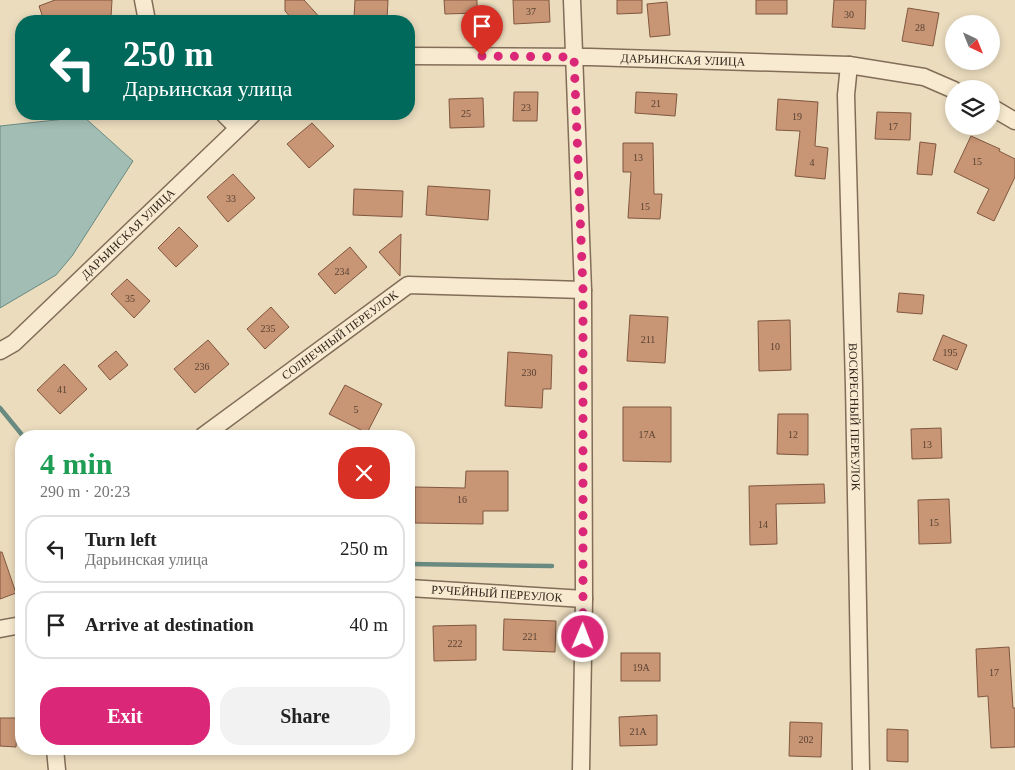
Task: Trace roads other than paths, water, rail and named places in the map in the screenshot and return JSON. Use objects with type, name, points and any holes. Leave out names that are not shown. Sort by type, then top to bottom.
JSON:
[{"type":"street","points":[[143,0],[146,15]]},
{"type":"street","points":[[572,0],[583,290],[584,599],[581,770]]},
{"type":"street","name":"ДАРЬИНСКАЯ УЛИЦА","points":[[415,56],[574,57],[849,65],[924,77],[945,86]]},
{"type":"street","name":"ВОСКРЕСНЫЙ ПЕРЕУЛОК","points":[[849,65],[846,94],[854,386],[861,770]]},
{"type":"street","points":[[1000,112],[1015,121]]},
{"type":"street","points":[[230,120],[238,128]]},
{"type":"street","name":"ДАРЬИНСКАЯ УЛИЦА","points":[[0,351],[14,342],[247,120]]},
{"type":"street","name":"СОЛНЕЧНЫЙ ПЕРЕУЛОК","points":[[211,430],[408,285],[583,290]]},
{"type":"street","name":"РУЧЕЙНЫЙ ПЕРЕУЛОК","points":[[415,588],[584,599]]},
{"type":"street","points":[[0,629],[15,627]]},
{"type":"street","points":[[56,755],[57,770]]},
{"type":"water","points":[[56,120],[87,120],[133,161],[72,256],[56,275],[0,308],[0,126]]},
{"type":"waterway","points":[[0,408],[18,430]]},
{"type":"waterway","points":[[415,564],[552,566]]}]
